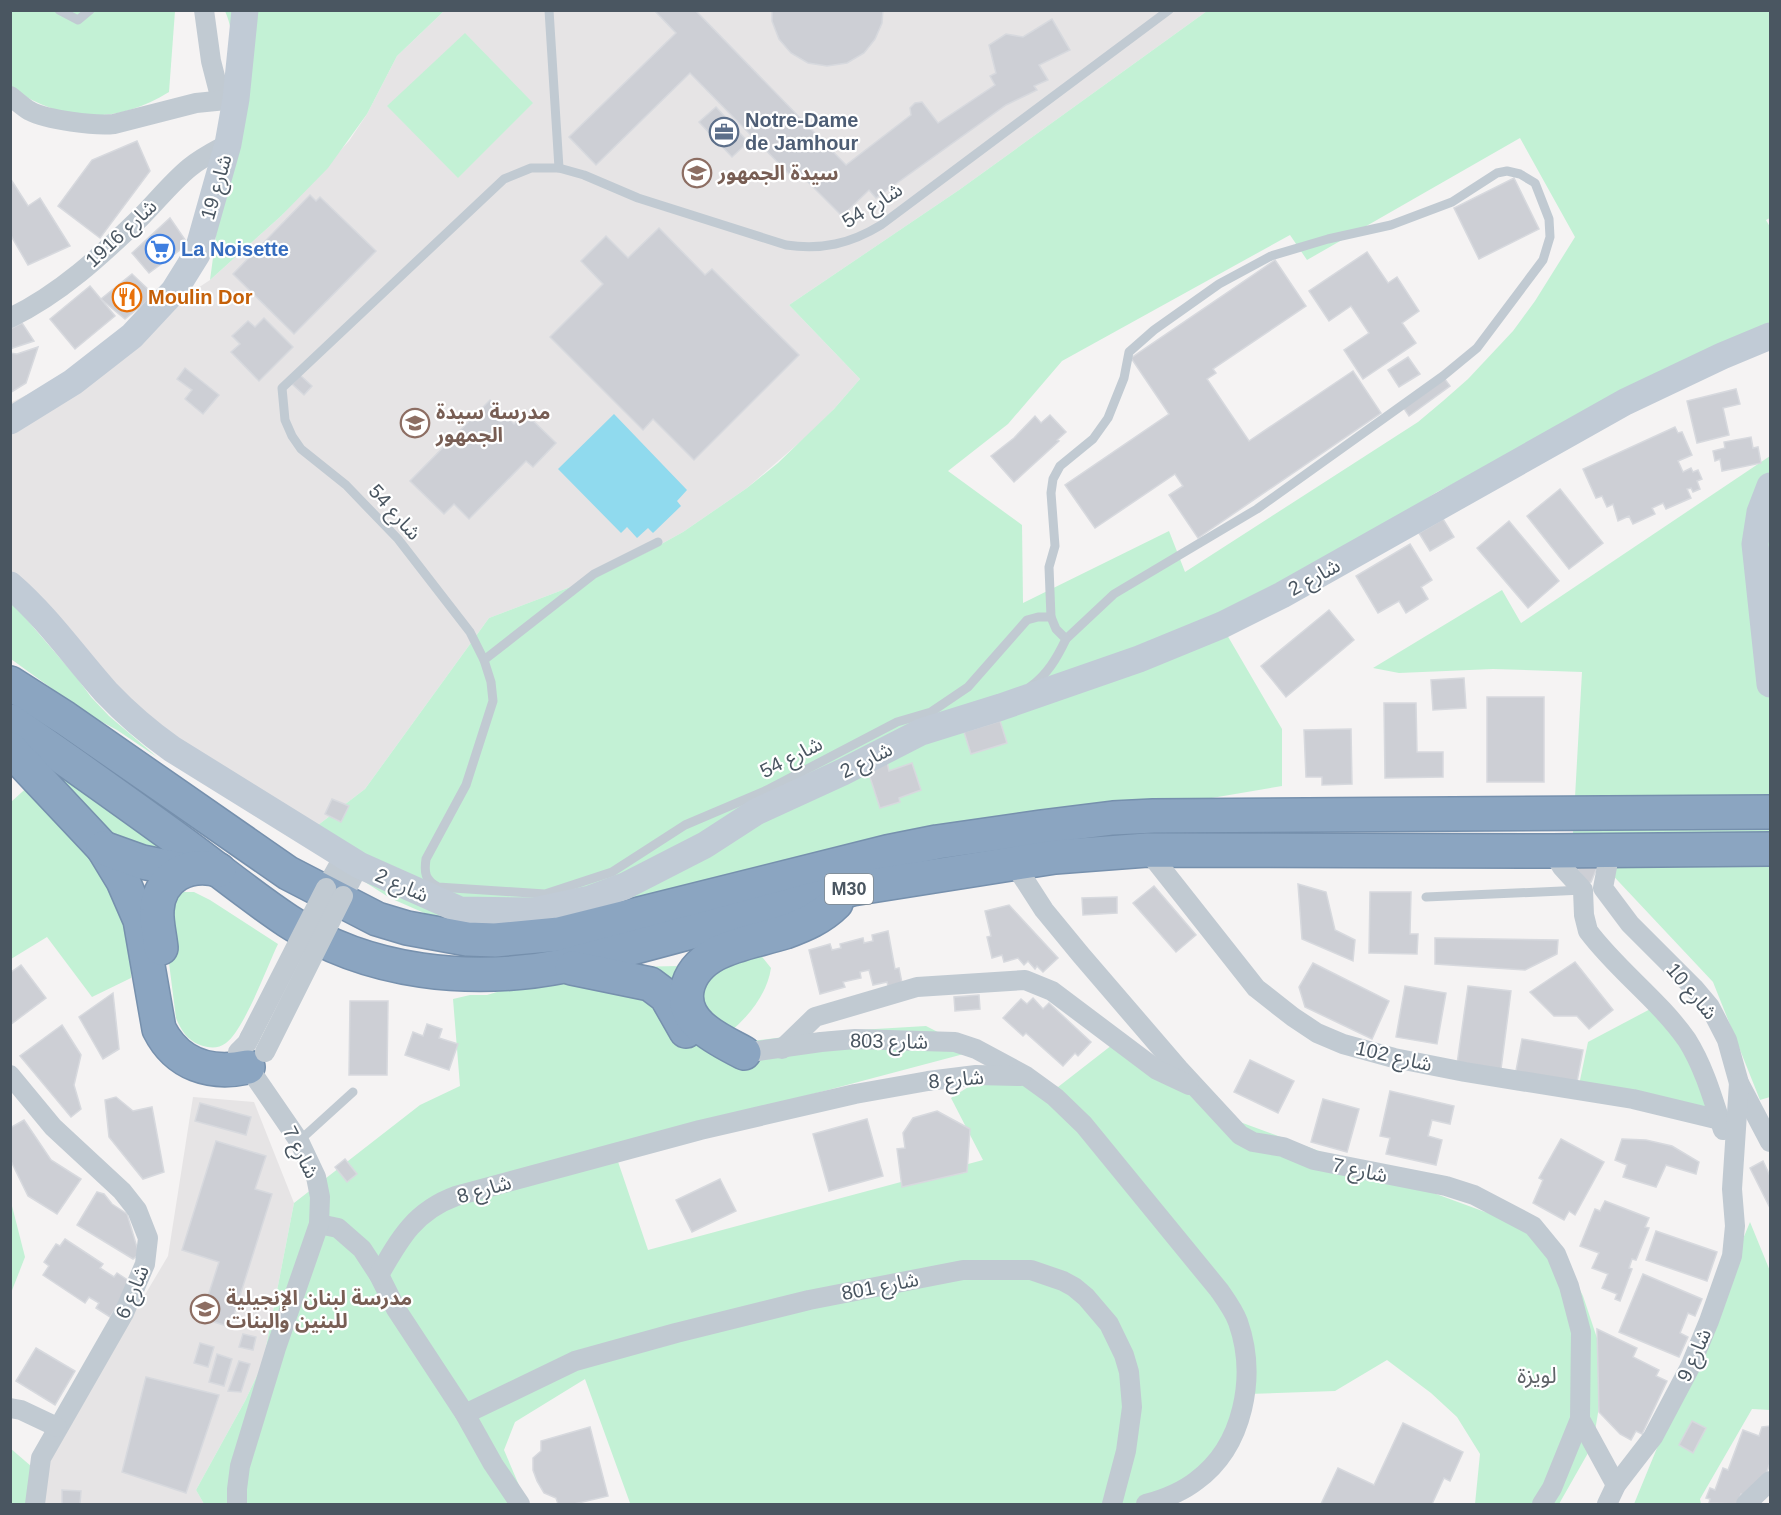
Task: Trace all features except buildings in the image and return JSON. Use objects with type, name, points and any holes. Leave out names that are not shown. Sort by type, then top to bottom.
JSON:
[{"type":"highway","points":[[10,672],[65,718]]},
{"type":"highway","name":"M30","points":[[10,683],[65,718],[288,873],[376,919],[427,933],[476,939],[495,940],[559,934],[887,852],[984,833],[1113,818],[1770,812]]},
{"type":"highway","name":"M30","points":[[10,721],[89,775],[289,922],[329,942],[392,964],[421,971],[487,975],[528,973],[564,966],[852,889],[1013,862],[1107,852],[1147,850],[1770,849]]},
{"type":"highway","points":[[15,761],[103,848],[123,881],[140,920],[159,1029],[165,1041],[187,1062],[224,1071],[250,1052]]},
{"type":"highway","points":[[103,848],[142,862],[183,870],[200,867],[219,870]]},
{"type":"highway","points":[[183,870],[166,885],[158,901],[157,910],[172,1021],[184,1041],[200,1052],[218,1055],[250,1052]]},
{"type":"highway","points":[[744,1053],[711,1035],[692,1018],[687,1008],[687,991],[696,972],[702,964],[725,950],[783,933],[824,915],[852,889]]},
{"type":"highway","points":[[564,966],[650,984],[666,996],[678,1021],[694,1040],[714,1050],[744,1053]]},
{"type":"street","points":[[10,96],[30,111],[84,124],[102,125],[196,103],[228,99],[211,61],[204,10]]},
{"type":"street","name":"شارع 19","points":[[10,420],[73,382],[132,336],[174,291],[197,254],[228,144],[228,99],[245,10]]},
{"type":"street","name":"شارع 1916","points":[[10,318],[30,309],[89,265],[190,167],[228,144]]},
{"type":"street","name":"شارع 2","points":[[10,585],[46,620],[107,692],[150,734],[351,861],[460,910],[510,912],[555,908],[590,899],[625,886],[705,845],[756,812],[843,772],[921,732],[1139,659],[1222,625],[1282,595],[1625,402],[1770,336]]},
{"type":"street","points":[[1770,486],[1760,512],[1755,544],[1770,671]]},
{"type":"street","name":"شارع 102","points":[[1147,850],[1256,988],[1317,1033],[1343,1044],[1394,1058],[1632,1100],[1720,1120]]},
{"type":"street","points":[[1552,851],[1562,867],[1583,890],[1584,915],[1588,931],[1687,1040],[1707,1082],[1727,1143],[1734,1157]]},
{"type":"street","points":[[1603,888],[1610,851]]},
{"type":"street","points":[[250,1052],[351,861]]},
{"type":"street","name":"شارع 7","points":[[1013,862],[1051,919],[1148,1034],[1233,1129],[1247,1140],[1283,1147],[1314,1160],[1446,1186],[1494,1204],[1533,1226],[1556,1254],[1575,1304],[1581,1332],[1580,1419],[1552,1488],[1542,1504]]},
{"type":"street","name":"شارع 10","points":[[1603,888],[1630,924],[1710,1007],[1727,1040],[1739,1083],[1770,1142]]},
{"type":"street","points":[[782,1049],[815,1017],[917,987],[1025,980],[1052,991],[1157,1070],[1198,1089]]},
{"type":"street","name":"شارع 803","points":[[744,1053],[855,1039],[955,1042],[976,1049],[1026,1076]]},
{"type":"street","name":"شارع 7","points":[[237,1504],[240,1466],[276,1348],[319,1224],[320,1197],[316,1177],[299,1141],[250,1052]]},
{"type":"street","name":"شارع 8","points":[[379,1275],[394,1248],[421,1215],[437,1203],[456,1196],[700,1130],[855,1094],[928,1080],[976,1075],[1026,1076]]},
{"type":"street","name":"شارع 6","points":[[10,1076],[53,1127],[122,1191],[137,1210],[148,1238],[145,1264],[124,1313],[41,1458],[35,1504]]},
{"type":"street","points":[[1026,1076],[1055,1097],[1112,1157],[1219,1290],[1237,1320],[1242,1336],[1247,1365],[1246,1379],[1238,1425],[1228,1448],[1196,1482],[1167,1497],[1146,1504]]},
{"type":"street","name":"شارع 9","points":[[1606,1504],[1616,1485],[1653,1437],[1690,1367],[1732,1256],[1735,1226],[1732,1189],[1739,1083]]},
{"type":"street","points":[[319,1224],[338,1228],[362,1249],[379,1275],[396,1310],[465,1414],[520,1504]]},
{"type":"street","name":"شارع 801","points":[[465,1414],[575,1361],[687,1331],[810,1300],[963,1270],[1031,1270],[1063,1281],[1086,1297],[1109,1324],[1124,1355],[1129,1372],[1131,1407],[1126,1451],[1112,1504]]},
{"type":"street","points":[[10,1408],[21,1410],[57,1427]]},
{"type":"street","points":[[1580,1419],[1616,1485]]},
{"type":"street","points":[[1746,1504],[1770,1481]]},
{"type":"lane","points":[[59,10],[78,20],[90,10]]},
{"type":"lane","points":[[549,10],[559,168]]},
{"type":"lane","name":"شارع 54","points":[[1051,617],[1027,620],[968,687],[931,712],[897,722],[767,790],[685,825],[612,872],[545,894],[438,887],[429,883],[424,869],[426,859],[466,785],[493,701],[491,682],[484,660],[470,632],[398,539],[346,485],[301,449],[296,442],[285,420],[282,388],[504,179],[531,168],[559,168],[638,198],[786,245],[826,248],[864,236],[881,225],[1168,10]]},
{"type":"lane","points":[[1001,707],[1036,682],[1056,659],[1066,639],[1114,594],[1257,509],[1443,376],[1477,348],[1543,260],[1550,237],[1550,219],[1535,183],[1507,171],[1497,173],[1452,202],[1391,225],[1328,239],[1271,256],[1219,284],[1154,330],[1129,352],[1124,378],[1108,418],[1093,438],[1060,466],[1053,479],[1051,493],[1054,546],[1049,567],[1051,617],[1056,629],[1066,639]]},
{"type":"lane","points":[[484,660],[594,574],[658,542]]},
{"type":"lane","points":[[1426,897],[1603,888]]},
{"type":"lane","points":[[299,1141],[353,1092]]},
{"type":"shaded area","name":"مدرسة سيدة الجمهور","points":[[444,11],[1207,11],[959,190],[789,305],[860,379],[834,409],[807,436],[747,488],[683,532],[647,552],[573,586],[489,618],[365,789],[309,832],[165,740],[27,584],[11,571],[10,403],[62,378],[210,280],[281,216],[349,141],[367,114],[397,56]]},
{"type":"shaded area","name":"مدرسة لبنان الإنجيلية للبنين والبنات","points":[[193,1097],[254,1102],[294,1203],[263,1363],[245,1401],[196,1490],[204,1504],[45,1504],[39,1473],[168,1256]]},
{"type":"green space","points":[[11,11],[175,11],[169,92],[149,103],[109,114],[69,113],[49,108],[30,99],[11,87]]},
{"type":"green space","points":[[225,11],[444,11],[397,56],[367,114],[328,168],[281,216],[210,280],[232,70],[233,46]]},
{"type":"green space","points":[[1207,11],[1770,11],[1770,218],[1766,220],[1770,227],[1770,339],[1682,369],[1437,492],[1223,628],[1282,729],[1282,786],[929,846],[616,922],[438,919],[390,898],[347,869],[309,832],[365,789],[489,618],[573,586],[647,552],[683,532],[747,488],[778,463],[834,409],[860,379],[789,305],[959,190]],"holes":[[[1520,138],[1575,237],[1535,301],[1513,331],[1468,379],[1443,401],[1418,422],[1185,572],[1169,531],[1023,603],[1022,525],[948,471],[1008,424],[1062,361],[1290,235],[1307,260]]]},
{"type":"green space","points":[[465,33],[533,103],[458,178],[387,106]]},
{"type":"green space","points":[[1770,456],[1770,1097],[1760,1100],[1713,982],[1573,833],[1582,672],[1493,669],[1399,673],[1373,668],[1502,590],[1521,623]]},
{"type":"green space","points":[[10,600],[91,697],[109,716],[157,757],[117,730],[87,714],[11,659]]},
{"type":"green space","points":[[10,738],[181,861],[121,847]]},
{"type":"green space","points":[[32,783],[71,830],[106,881],[116,899],[127,932],[131,978],[92,997],[47,937],[11,959],[11,802]]},
{"type":"green space","points":[[181,892],[194,892],[210,900],[278,944],[240,1025],[226,1043],[217,1047],[195,1043],[182,1030],[176,1018],[162,908]]},
{"type":"green space","points":[[759,953],[771,968],[763,991],[741,1022],[712,1046],[825,1032],[926,1026],[975,1051],[613,1147],[648,1250],[983,1160],[951,1098],[998,1068],[1058,1087],[1121,1038],[1240,1122],[1537,1231],[1574,1278],[1583,1296],[1597,1338],[1600,1361],[1599,1407],[1595,1431],[1588,1453],[1559,1504],[1475,1504],[1480,1454],[1457,1417],[1431,1393],[1387,1360],[1335,1391],[1247,1394],[1237,1430],[1168,1504],[628,1504],[630,1503],[585,1379],[515,1422],[504,1450],[527,1504],[204,1504],[196,1490],[245,1401],[263,1363],[294,1203],[420,1105],[460,1086],[453,999],[470,995],[487,995],[507,989],[628,967],[680,966]]},
{"type":"green space","points":[[1656,1006],[1685,1050],[1713,1118],[1579,1085],[1588,1042]]},
{"type":"green space","points":[[11,1202],[25,1257],[10,1293]]},
{"type":"green space","points":[[1750,1222],[1770,1271],[1770,1410],[1752,1409],[1700,1499],[1701,1504],[1634,1504]]},
{"type":"green space","points":[[10,1448],[39,1473],[45,1504],[11,1504]]},
{"type":"water","points":[[614,414],[687,490],[677,501],[681,506],[653,533],[648,528],[637,538],[627,527],[621,533],[558,469]]},
{"type":"place","name":"Notre-Dame de Jamhour","points":[[724,132]]},
{"type":"place","name":"سيدة الجمهور","points":[[697,173]]},
{"type":"place","name":"La Noisette","points":[[160,249]]},
{"type":"place","name":"Moulin Dor","points":[[127,297]]},
{"type":"place","name":"مدرسة سيدة الجمهور","points":[[415,423]]},
{"type":"place","name":"مدرسة لبنان الإنجيلية للبنين والبنات","points":[[205,1309]]},
{"type":"district","name":"لويزة","points":[[1537,1375]]}]
